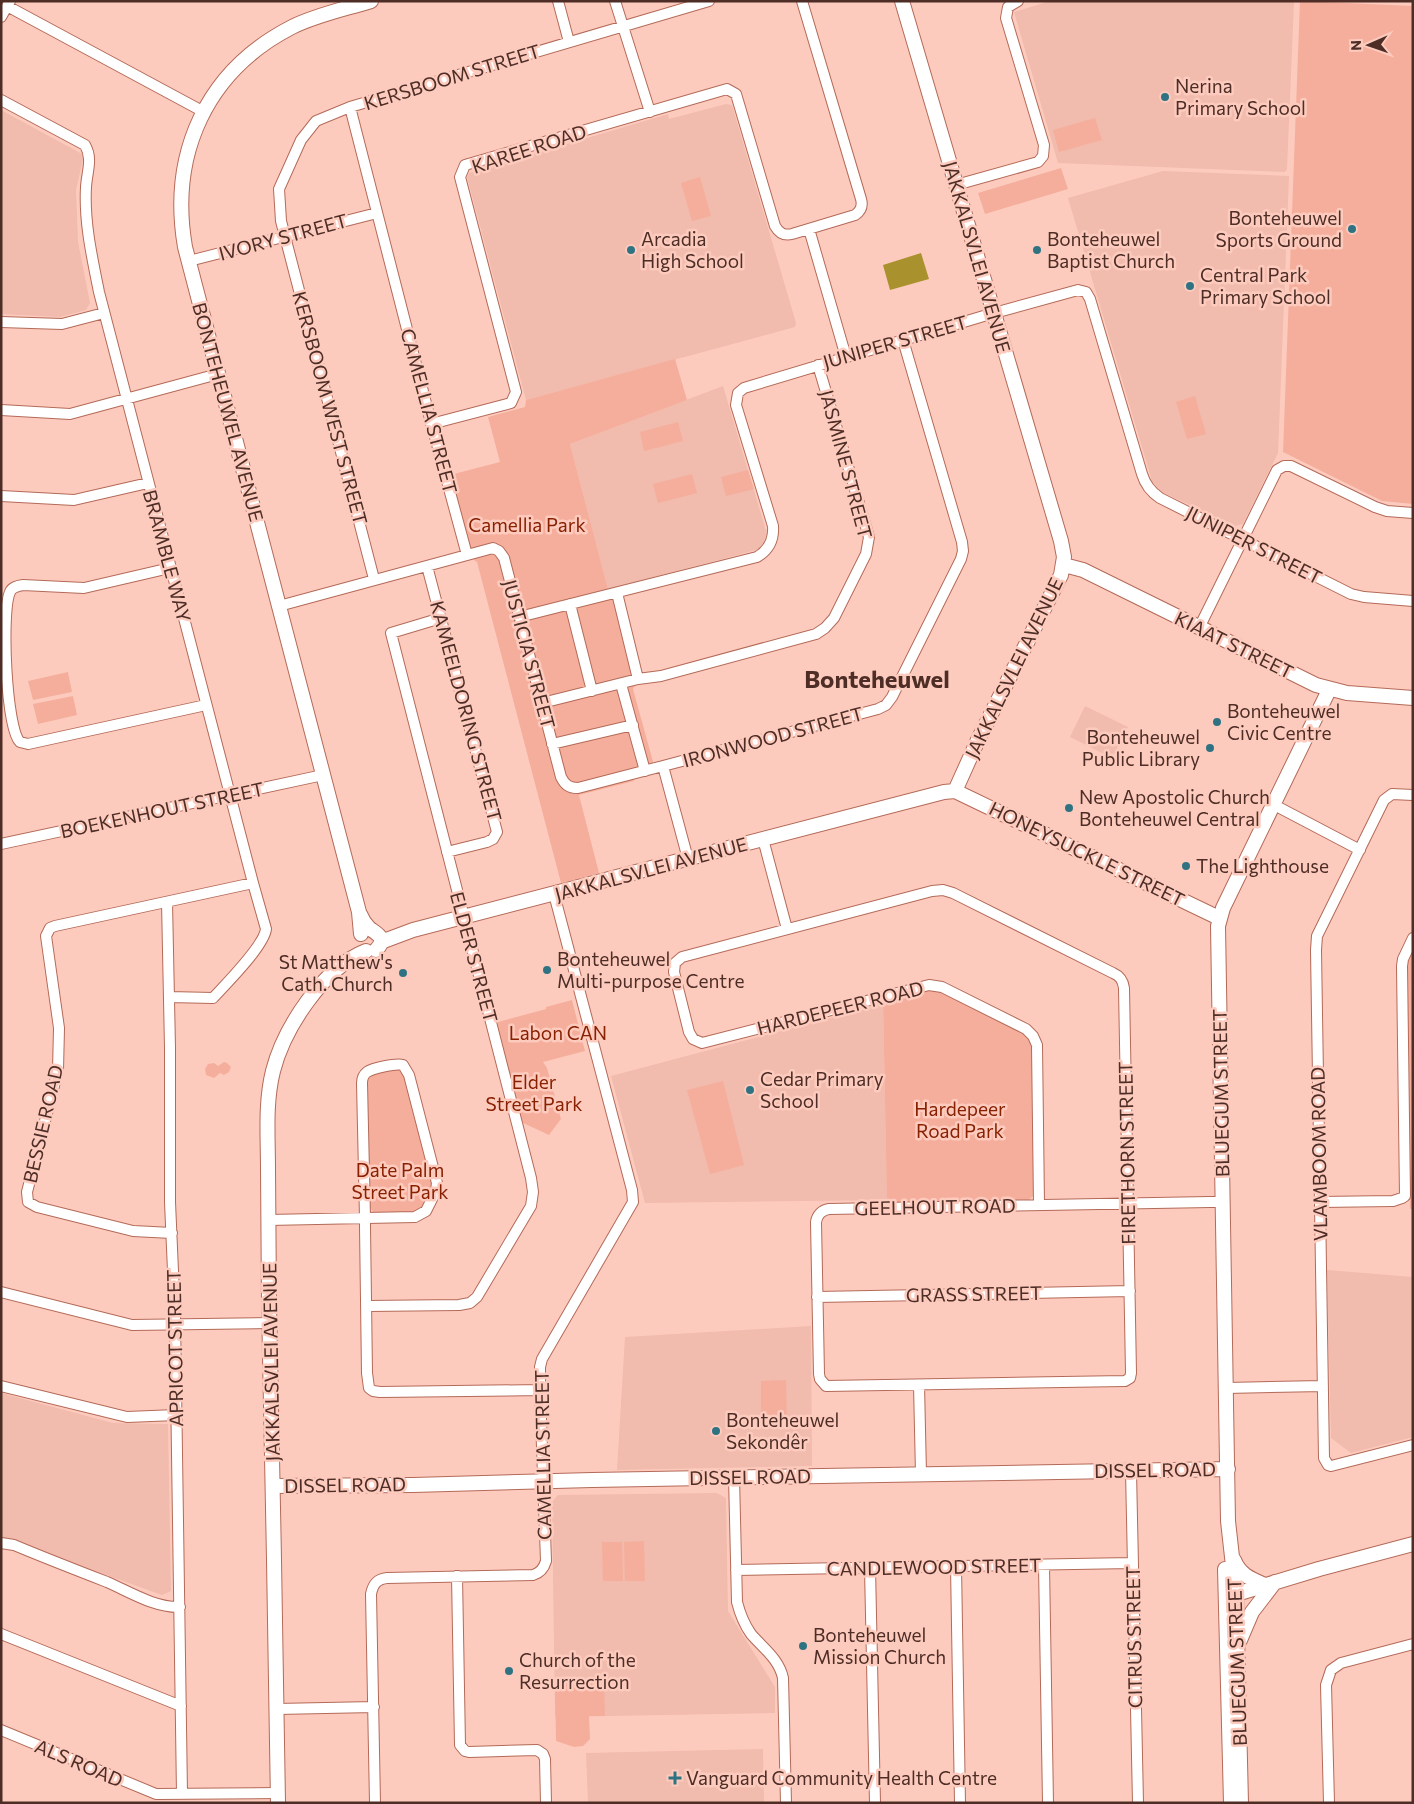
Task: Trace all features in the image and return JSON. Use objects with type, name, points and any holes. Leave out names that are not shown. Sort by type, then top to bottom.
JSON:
[{"type":"street","name":"BONTEHEUWEL AVENUE","points":[[369,939],[365,923],[359,912],[189,261],[182,225],[181,194],[187,154],[204,112],[226,79],[252,53],[271,39],[294,26],[371,1]]},
{"type":"street","points":[[558,1],[569,42]]},
{"type":"street","points":[[615,1],[650,112]]},
{"type":"street","name":"KERSBOOM STREET","points":[[285,236],[281,221],[279,189],[301,140],[316,121],[350,107],[709,1]]},
{"type":"street","points":[[802,1],[862,202],[860,209],[855,215],[809,229],[846,356]]},
{"type":"street","name":"JAKKALSVLEI AVENUE","points":[[278,1798],[268,1220],[268,1106],[273,1072],[280,1050],[293,1024],[310,999],[369,939],[408,932],[464,918],[944,792],[955,791],[978,740],[1061,575],[1064,557],[1061,541],[902,1]]},
{"type":"street","points":[[956,185],[1038,162],[1044,153],[1044,145],[1006,18],[1008,7],[1018,1]]},
{"type":"street","points":[[1,17],[9,4],[204,112]]},
{"type":"street","name":"KAREE ROAD","points":[[431,424],[511,403],[516,392],[460,177],[465,165],[727,90],[736,94],[777,228],[782,233],[788,235],[809,229]]},
{"type":"street","name":"BRAMBLE WAY","points":[[1,100],[85,145],[90,154],[86,188],[86,225],[98,292],[252,883],[266,929],[266,936],[213,998],[169,997]]},
{"type":"street","name":"CAMELLIA STREET","points":[[350,107],[431,424],[468,555]]},
{"type":"street","name":"IVORY STREET","points":[[189,261],[377,212]]},
{"type":"street","name":"KERSBOOM WEST STREET","points":[[285,236],[374,579]]},
{"type":"street","name":"JUNIPER STREET","points":[[617,593],[757,557],[766,550],[773,536],[773,526],[736,405],[736,397],[740,390],[747,386],[846,356],[1075,290],[1084,291],[1088,294],[1146,484],[1160,498],[1351,594],[1364,597],[1413,601]]},
{"type":"street","points":[[1,322],[62,324],[104,313]]},
{"type":"street","name":"IRONWOOD STREET","points":[[688,859],[663,766],[878,709],[886,705],[892,697],[961,559],[963,551],[962,542],[903,340]]},
{"type":"street","name":"JASMINE STREET","points":[[542,703],[638,679],[660,676],[816,634],[826,628],[834,618],[866,554],[869,537],[818,365]]},
{"type":"street","points":[[1,410],[70,414],[218,374]]},
{"type":"street","points":[[1199,628],[1277,470],[1284,466],[1294,467],[1375,507],[1386,511],[1413,513]]},
{"type":"street","points":[[1,496],[74,500],[148,483]]},
{"type":"street","name":"JUSTICIA STREET","points":[[468,555],[492,548],[499,551],[504,558],[552,744],[564,783],[570,788],[578,788],[645,770]]},
{"type":"street","points":[[279,606],[468,555]]},
{"type":"street","name":"KIAAT STREET","points":[[1064,565],[1083,570],[1307,681],[1329,690],[1413,698]]},
{"type":"street","name":"KAMEELDORING STREET","points":[[426,566],[497,832],[493,839],[488,842],[447,852]]},
{"type":"street","points":[[170,568],[84,588],[22,585],[13,587],[8,600],[4,670],[14,733],[16,739],[24,744],[206,705]]},
{"type":"street","points":[[519,617],[617,593],[638,679]]},
{"type":"street","points":[[570,604],[592,691]]},
{"type":"street","name":"ELDER STREET","points":[[366,1306],[459,1305],[470,1303],[477,1297],[531,1206],[533,1192],[531,1178],[391,634],[441,618]]},
{"type":"street","points":[[1307,681],[1316,700],[1314,718]]},
{"type":"street","points":[[621,684],[645,770],[663,766]]},
{"type":"street","name":"BLUEGUM STREET","points":[[1231,1803],[1231,1594],[1233,1557],[1228,1521],[1219,918],[1329,690]]},
{"type":"street","points":[[552,744],[633,726]]},
{"type":"street","name":"BOEKENHOUT STREET","points":[[1,844],[323,775]]},
{"type":"street","name":"HONEYSUCKLE STREET","points":[[955,791],[1219,918]]},
{"type":"street","name":"VLAMBOOM ROAD","points":[[1413,795],[1396,793],[1386,797],[1316,942],[1325,1462],[1328,1465],[1336,1465],[1413,1444]]},
{"type":"street","points":[[1280,808],[1360,850]]},
{"type":"street","points":[[763,839],[787,929]]},
{"type":"street","name":"BESSIE ROAD","points":[[172,1233],[142,1233],[37,1207],[28,1202],[27,1197],[58,1070],[59,1028],[46,942],[47,932],[54,926],[252,883]]},
{"type":"street","name":"FIRETHORN STREET","points":[[787,929],[942,890],[953,893],[1119,976],[1124,988],[1132,1373],[1130,1378],[1125,1382],[826,1386],[822,1383]]},
{"type":"street","name":"CAMELLIA STREET","points":[[376,1803],[371,1594],[373,1587],[377,1581],[387,1578],[533,1575],[542,1570],[546,1560],[540,1367],[544,1354],[633,1202],[632,1190],[554,894]]},
{"type":"street","name":"APRICOT STREET","points":[[167,902],[182,1794]]},
{"type":"street","name":"HARDEPEER ROAD","points":[[787,929],[682,957],[677,960],[674,972],[693,1039],[706,1043],[925,986],[942,987],[1022,1026],[1036,1040],[1039,1205]]},
{"type":"street","points":[[1320,1202],[1394,1201],[1405,1196],[1402,966],[1403,959],[1413,938]]},
{"type":"street","points":[[268,1220],[365,1218],[415,1217],[426,1211],[436,1191],[437,1183],[409,1075],[403,1065],[395,1064],[368,1072],[362,1078],[365,1218],[366,1306],[369,1388],[374,1391],[540,1390]]},
{"type":"street","name":"GEELHOUT ROAD","points":[[822,1383],[819,1374],[816,1222],[818,1215],[826,1209],[1223,1202]]},
{"type":"street","name":"GRASS STREET","points":[[818,1297],[1130,1291]]},
{"type":"street","points":[[1,1292],[123,1324],[270,1323]]},
{"type":"street","points":[[919,1385],[921,1474]]},
{"type":"street","points":[[1,1386],[126,1417],[176,1415]]},
{"type":"street","points":[[1226,1388],[1323,1386]]},
{"type":"street","name":"DISSEL ROAD","points":[[273,1486],[1228,1469]]},
{"type":"street","name":"CITRUS STREET","points":[[1131,1471],[1138,1803]]},
{"type":"street","points":[[734,1477],[737,1602],[743,1621],[774,1659],[782,1672],[786,1803]]},
{"type":"street","name":"BLUEGUM STREET","points":[[1228,1521],[1225,1540],[1237,1650],[1241,1803]]},
{"type":"street","points":[[1,1543],[14,1545],[153,1603],[165,1607],[180,1607]]},
{"type":"street","points":[[1231,1594],[1413,1544]]},
{"type":"street","points":[[1233,1557],[1236,1566],[1249,1578],[1270,1583]]},
{"type":"street","name":"CANDLEWOOD STREET","points":[[736,1570],[1132,1563]]},
{"type":"street","points":[[1044,1565],[1048,1803]]},
{"type":"street","points":[[956,1566],[960,1803]]},
{"type":"street","points":[[870,1568],[874,1803]]},
{"type":"street","points":[[457,1576],[460,1745],[469,1752],[537,1750],[541,1752],[545,1759],[546,1803]]},
{"type":"street","points":[[1237,1650],[1248,1618],[1270,1583]]},
{"type":"street","points":[[1,1634],[181,1706]]},
{"type":"street","points":[[1329,1803],[1326,1685],[1330,1670],[1340,1663],[1413,1644]]},
{"type":"street","points":[[277,1709],[374,1707]]},
{"type":"street","name":"ALS ROAD","points":[[1,1730],[149,1793],[278,1798]]},
{"type":"shaded area","name":"Nerina Primary School","points":[[1050,1],[1294,1],[1287,169],[1285,172],[1058,163],[1014,12]]},
{"type":"shaded area","name":"Arcadia High School","points":[[726,104],[732,105],[796,323],[795,327],[526,400],[467,177],[469,173],[668,114],[669,119]]},
{"type":"shaded area","points":[[1,110],[84,155],[76,190],[78,242],[90,303],[86,310],[60,317],[1,314]]},
{"type":"shaded area","name":"Central Park Primary School","points":[[1163,171],[1289,176],[1278,453],[1243,524],[1235,526],[1160,491],[1152,481],[1068,198]]},
{"type":"shaded area","points":[[921,253],[929,279],[890,290],[883,265]]},
{"type":"shaded area","points":[[723,386],[767,534],[760,549],[608,589],[570,444]]},
{"type":"shaded area","points":[[1085,706],[1128,727],[1112,758],[1070,737]]},
{"type":"shaded area","name":"Cedar Primary School","points":[[883,1004],[887,1200],[645,1203],[611,1076]]},
{"type":"shaded area","points":[[1327,1270],[1413,1277],[1413,1437],[1351,1453],[1331,1438]]},
{"type":"shaded area","name":"Bonteheuwel Sekondêr","points":[[811,1326],[812,1466],[617,1470],[625,1337]]},
{"type":"shaded area","points":[[1,1393],[113,1423],[168,1424],[171,1591],[162,1595],[1,1537]]},
{"type":"shaded area","points":[[717,1493],[726,1498],[728,1611],[775,1687],[775,1713],[555,1717],[552,1502],[558,1495]]},
{"type":"shaded area","name":"Vanguard Community Health Centre","points":[[763,1749],[764,1803],[588,1803],[586,1753]]},
{"type":"green space","name":"Bonteheuwel Sports Ground","points":[[1300,1],[1413,6],[1413,504],[1382,501],[1283,452]]},
{"type":"green space","points":[[1095,118],[1102,140],[1059,152],[1053,130]]},
{"type":"green space","points":[[1061,168],[1068,189],[985,214],[978,193]]},
{"type":"green space","points":[[700,177],[711,216],[692,221],[681,183]]},
{"type":"green space","name":"Camellia Park","points":[[675,359],[687,400],[570,444],[608,589],[617,596],[639,679],[633,689],[655,769],[632,775],[634,781],[579,795],[599,873],[561,883],[477,562],[466,555],[450,475],[500,462],[488,417],[525,407],[526,400]]},
{"type":"green space","points":[[1195,396],[1206,434],[1187,439],[1176,402]]},
{"type":"green space","points":[[678,422],[683,441],[644,451],[640,432]]},
{"type":"green space","points":[[748,470],[754,489],[726,496],[721,477]]},
{"type":"green space","points":[[692,474],[697,493],[658,503],[653,484]]},
{"type":"green space","points":[[68,672],[72,692],[33,700],[28,681]]},
{"type":"green space","points":[[73,696],[77,715],[38,724],[33,704]]},
{"type":"green space","points":[[1413,946],[1413,1209],[1410,1209],[1405,964]]},
{"type":"green space","name":"Hardepeer Road Park","points":[[926,989],[939,990],[1027,1034],[1032,1045],[1035,1194],[1028,1201],[887,1205],[883,1000]]},
{"type":"green space","name":"Elder Street Park","points":[[572,1000],[585,1051],[543,1062],[547,1068],[561,1119],[549,1135],[521,1122],[496,1026],[498,1022]]},
{"type":"green space","points":[[224,1062],[231,1067],[229,1072],[224,1075],[220,1073],[214,1078],[206,1075],[205,1069],[208,1064],[214,1063],[218,1066]]},
{"type":"green space","name":"Date Palm Street Park","points":[[395,1069],[400,1070],[404,1074],[433,1187],[423,1206],[414,1212],[377,1213],[373,1212],[369,1206],[367,1081],[373,1074]]},
{"type":"green space","points":[[723,1081],[744,1165],[710,1174],[687,1090]]},
{"type":"green space","points":[[786,1380],[787,1425],[761,1426],[761,1381]]},
{"type":"green space","points":[[644,1541],[645,1581],[625,1581],[624,1542]]},
{"type":"green space","points":[[602,1542],[622,1542],[623,1581],[603,1581]]},
{"type":"green space","points":[[555,1684],[604,1684],[605,1716],[589,1716],[590,1739],[583,1746],[574,1747],[556,1741]]},
{"type":"place","name":"Nerina Primary School","points":[[1165,97]]},
{"type":"place","name":"Bonteheuwel Sports Ground","points":[[1352,229]]},
{"type":"place","name":"Arcadia High School","points":[[631,250]]},
{"type":"place","name":"Bonteheuwel Baptist Church","points":[[1037,250]]},
{"type":"place","name":"Central Park Primary School","points":[[1190,286]]},
{"type":"place","name":"Bonteheuwel Civic Centre","points":[[1217,722]]},
{"type":"place","name":"Bonteheuwel Public Library","points":[[1210,748]]},
{"type":"place","name":"New Apostolic Church Bonteheuwel Central","points":[[1069,808]]},
{"type":"place","name":"The Lighthouse","points":[[1186,866]]},
{"type":"place","name":"Bonteheuwel Multi-purpose Centre","points":[[547,970]]},
{"type":"place","name":"St Matthew's Cath. Church","points":[[403,973]]},
{"type":"place","name":"Cedar Primary School","points":[[750,1090]]},
{"type":"place","name":"Bonteheuwel Sekondêr","points":[[716,1431]]},
{"type":"place","name":"Bonteheuwel Mission Church","points":[[803,1646]]},
{"type":"place","name":"Church of the Resurrection","points":[[509,1671]]},
{"type":"place","name":"Vanguard Community Health Centre","points":[[675,1778]]},
{"type":"district","name":"Bonteheuwel","points":[[877,680]]},
{"type":"park label","name":"Labon CAN","points":[[558,1033]]}]
